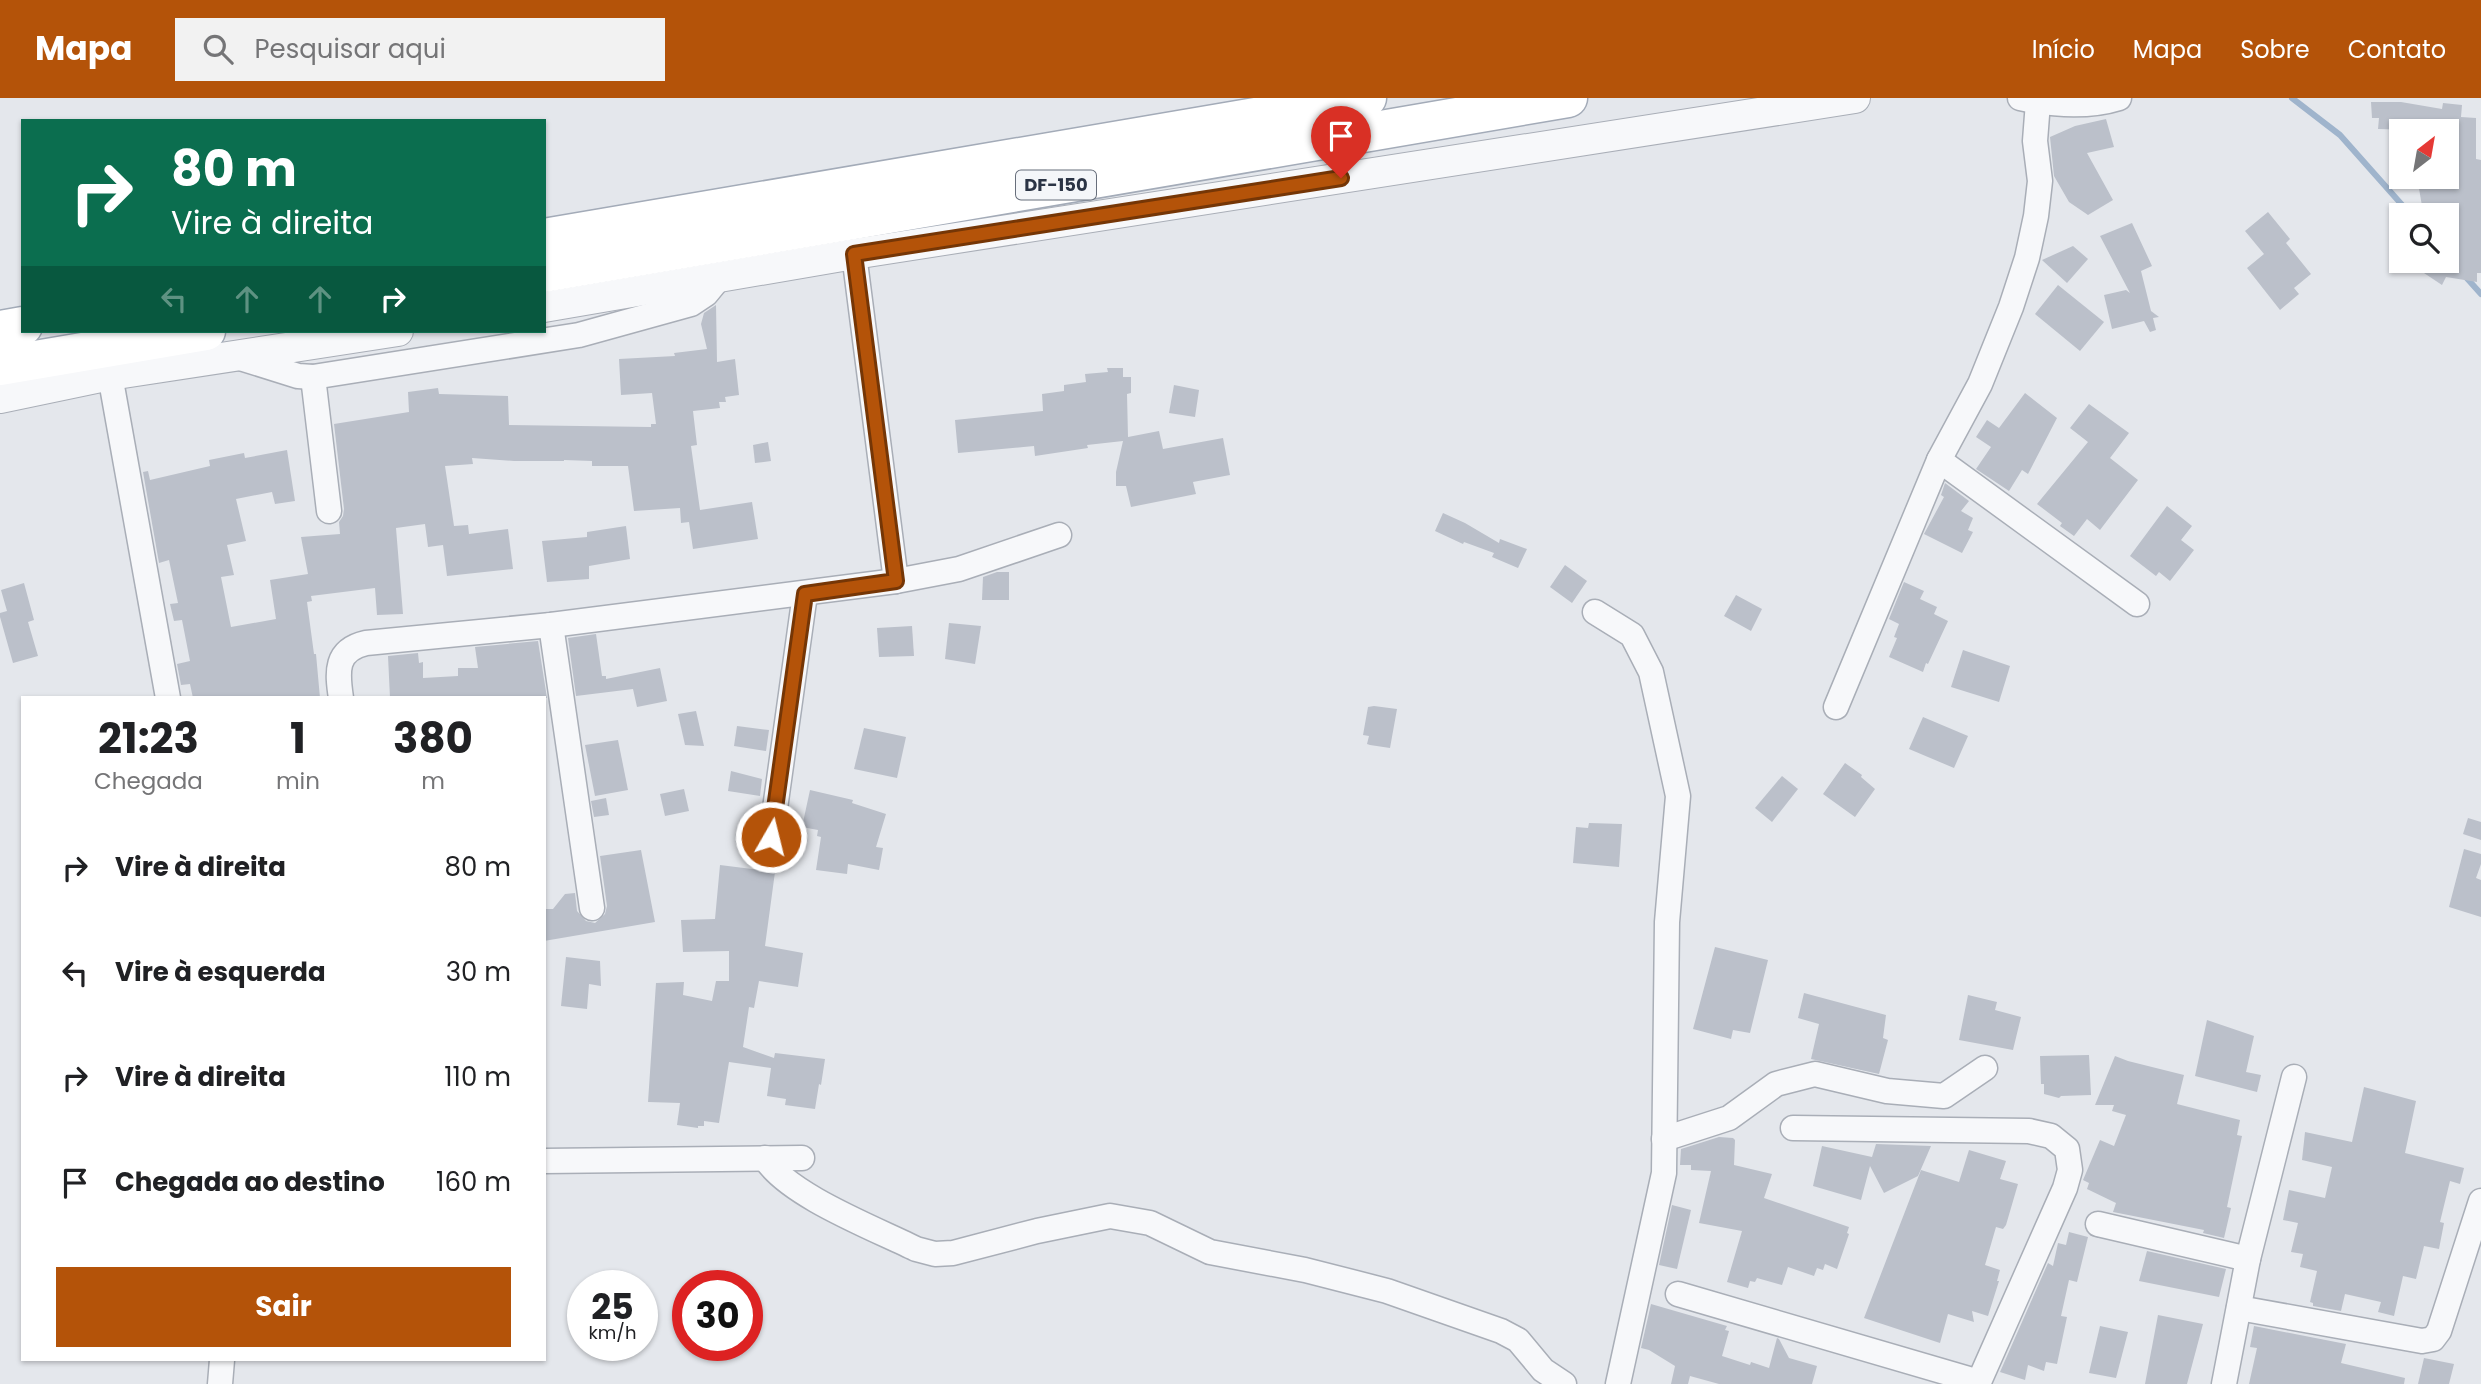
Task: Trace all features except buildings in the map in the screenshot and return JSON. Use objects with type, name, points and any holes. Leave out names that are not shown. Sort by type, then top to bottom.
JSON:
[{"type":"main road","name":"DF-150","points":[[546,237],[1367,98]]},
{"type":"main road","name":"DF-150","points":[[546,273],[1568,98]]},
{"type":"main road","points":[[0,330],[21,326]]},
{"type":"main road","points":[[0,366],[194,333]]},
{"type":"street","points":[[546,307],[854,254],[1855,98]]},
{"type":"street","points":[[1836,707],[1939,460],[1980,384],[2011,307],[2027,258],[2040,181],[2029,100],[2095,105],[2119,98]]},
{"type":"street","points":[[854,254],[896,581]]},
{"type":"street","points":[[234,356],[298,376],[313,377],[579,335],[691,304],[706,294],[720,277]]},
{"type":"street","points":[[576,302],[579,335]]},
{"type":"street","points":[[0,398],[110,375],[385,333]]},
{"type":"street","points":[[110,375],[167,696]]},
{"type":"street","points":[[313,377],[328,511]]},
{"type":"street","points":[[1939,460],[2137,604]]},
{"type":"street","points":[[341,696],[338,678],[344,654],[353,646],[366,643],[551,625],[896,581],[959,569],[1059,534]]},
{"type":"street","points":[[771,837],[805,594]]},
{"type":"street","points":[[1595,612],[1632,635],[1651,672],[1678,796],[1667,922],[1664,1173],[1619,1384]]},
{"type":"street","points":[[551,625],[592,908]]},
{"type":"street","points":[[1664,1139],[1729,1118],[1776,1083],[1815,1074],[1887,1091],[1944,1096],[1985,1069]]},
{"type":"street","points":[[2224,1384],[2248,1259],[2294,1077]]},
{"type":"street","points":[[1678,1294],[1979,1383],[2065,1188],[2070,1170],[2067,1149],[2051,1136],[2029,1131],[1793,1128]]},
{"type":"street","points":[[765,1158],[787,1182],[808,1196],[916,1249],[935,1254],[953,1253],[1037,1231],[1110,1216],[1150,1223],[1210,1252],[1305,1270],[1387,1291],[1501,1331],[1518,1340],[1543,1370],[1564,1384]]},
{"type":"street","points":[[546,1161],[802,1158]]},
{"type":"street","points":[[2239,1308],[2422,1341],[2433,1339],[2440,1331],[2481,1200]]},
{"type":"street","points":[[2098,1224],[2248,1259]]},
{"type":"street","points":[[220,1384],[222,1361]]},
{"type":"waterway","points":[[2292,98],[2340,135],[2400,203]]},
{"type":"waterway","points":[[2464,275],[2481,294]]},
{"type":"route","points":[[771,837],[805,594],[896,581],[854,254],[1341,178]]}]
